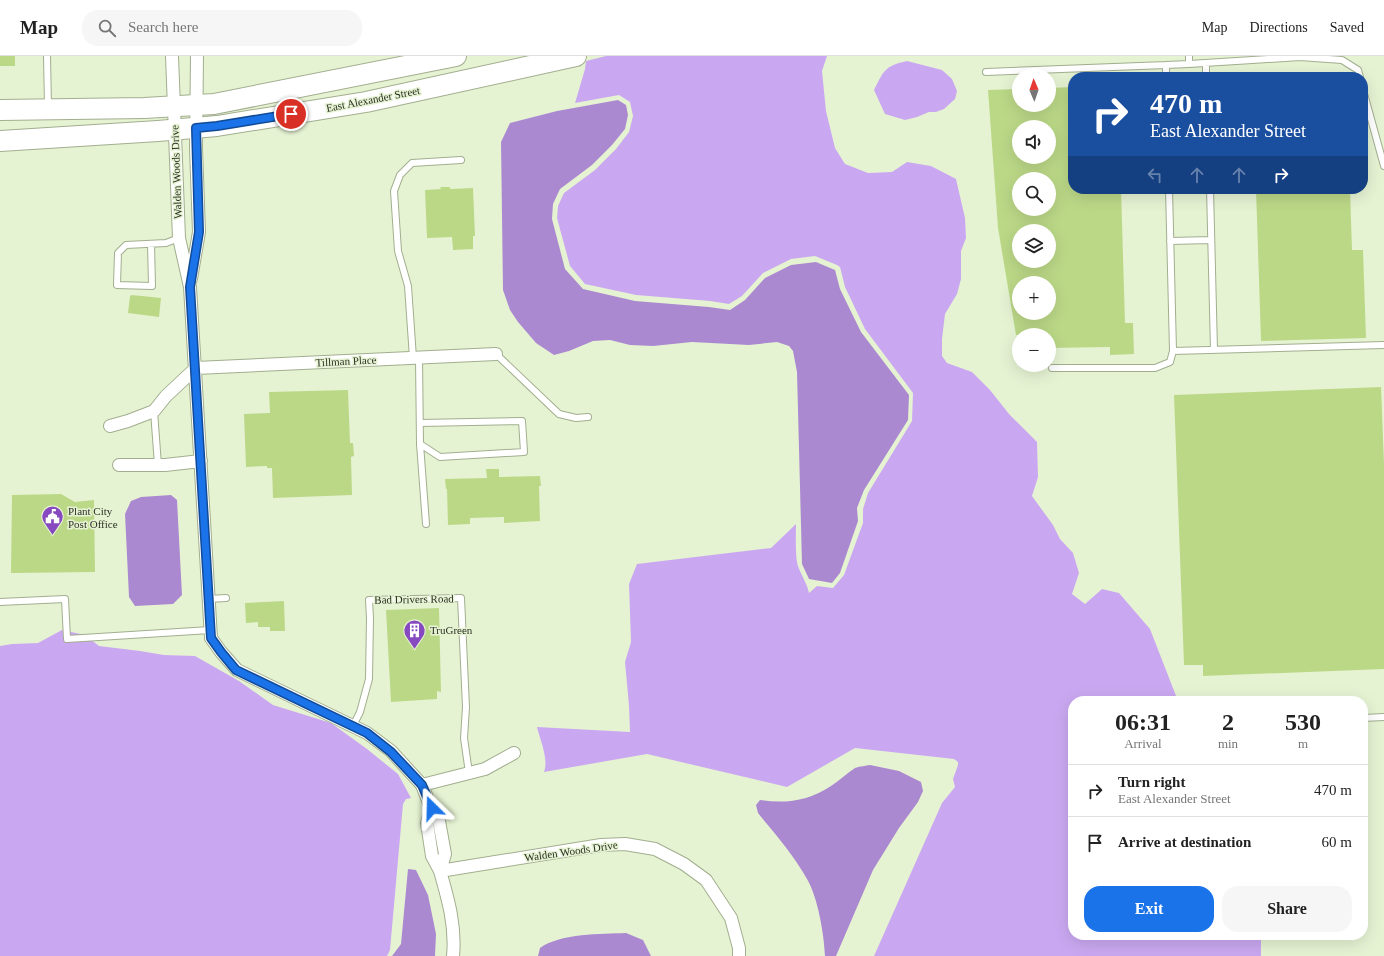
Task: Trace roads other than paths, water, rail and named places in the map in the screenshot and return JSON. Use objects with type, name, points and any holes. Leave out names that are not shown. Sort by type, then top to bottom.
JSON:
[{"type":"main road","points":[[0,110],[174,107],[214,104],[456,56]]},
{"type":"main road","name":"East Alexander Street","points":[[0,141],[217,126],[366,102],[576,56]]},
{"type":"main road","points":[[48,110],[48,137]]},
{"type":"street","name":"Walden Woods Drive","points":[[172,56],[179,238],[190,287],[211,638],[236,670],[367,733],[391,752],[422,785],[432,808],[427,823],[432,856],[440,871],[452,918],[454,944],[453,956]]},
{"type":"street","name":"Walden Woods Drive","points":[[190,287],[199,232],[196,128],[197,56]]},
{"type":"street","name":"Tillman Place","points":[[196,368],[496,354]]},
{"type":"street","points":[[110,426],[154,411],[166,396],[196,368]]},
{"type":"street","points":[[119,465],[158,465],[201,461]]},
{"type":"street","points":[[422,785],[485,769],[514,753]]},
{"type":"street","name":"Walden Woods Drive","points":[[440,871],[601,845],[625,844],[654,850],[684,864],[706,880],[731,918],[739,948],[739,956]]},
{"type":"lane","points":[[47,56],[48,110]]},
{"type":"lane","points":[[1189,56],[1189,64]]},
{"type":"lane","points":[[986,72],[1206,64],[1300,57],[1342,60],[1358,70],[1359,72]]},
{"type":"lane","points":[[1206,64],[1206,72]]},
{"type":"lane","points":[[1166,65],[1166,72]]},
{"type":"lane","points":[[1368,108],[1384,166]]},
{"type":"lane","points":[[426,524],[416,358],[408,286],[398,251],[394,190],[400,175],[412,163],[461,160]]},
{"type":"lane","points":[[1056,368],[1155,368],[1170,362],[1174,351],[1169,194]]},
{"type":"lane","points":[[1210,194],[1214,350]]},
{"type":"lane","points":[[151,244],[152,286],[117,285],[118,253],[126,245],[166,243],[179,238]]},
{"type":"lane","points":[[1170,241],[1211,240]]},
{"type":"lane","points":[[1174,351],[1384,345]]},
{"type":"lane","points":[[496,354],[558,414],[576,418],[588,418]]},
{"type":"lane","points":[[154,411],[158,465]]},
{"type":"lane","points":[[420,423],[522,421],[524,452],[440,457],[420,444]]},
{"type":"lane","points":[[208,599],[226,598]]},
{"type":"lane","name":"Bad Drivers Road","points":[[353,726],[360,712],[369,679],[369,600],[461,598],[466,707],[464,738],[468,773]]},
{"type":"lane","points":[[0,602],[65,599],[68,639],[210,630]]},
{"type":"lane","points":[[1368,718],[1384,717]]},
{"type":"place","name":"Plant City Post Office","points":[[53,536]]},
{"type":"place","name":"TruGreen","points":[[414,650]]}]
